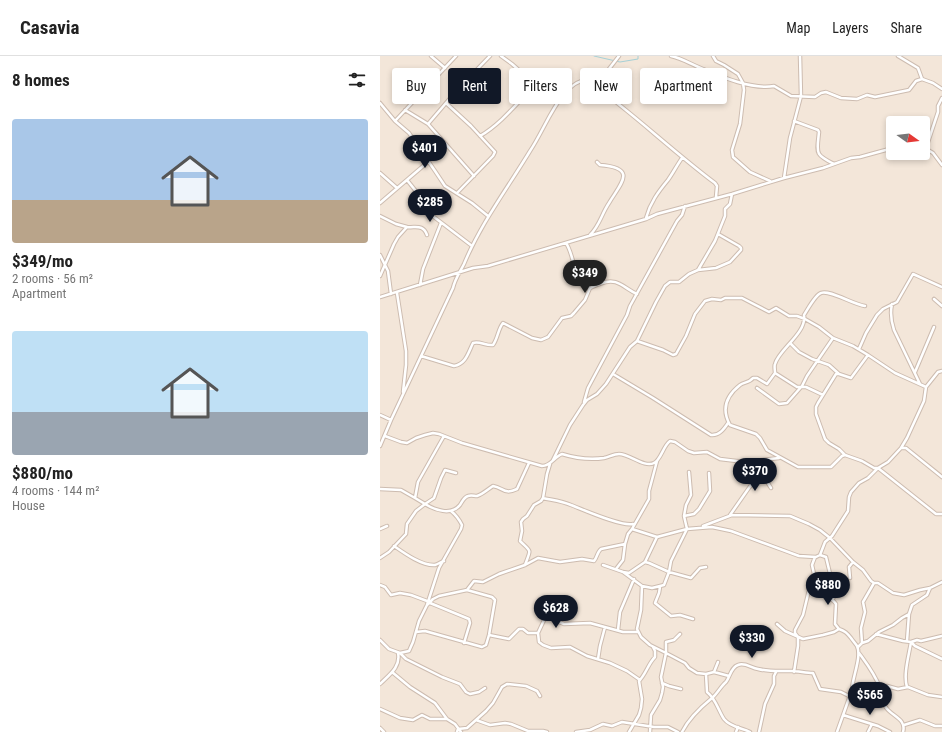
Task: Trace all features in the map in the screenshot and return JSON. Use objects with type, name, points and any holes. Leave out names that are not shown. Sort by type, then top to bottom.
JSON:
[{"type":"street","points":[[431,56],[445,68]]},
{"type":"street","points":[[395,121],[456,56]]},
{"type":"street","points":[[428,124],[490,56]]},
{"type":"street","points":[[500,56],[516,68]]},
{"type":"street","points":[[610,68],[619,56]]},
{"type":"street","points":[[671,56],[701,69],[743,83],[767,87],[774,86],[791,96],[814,97],[826,92],[841,98],[857,99],[867,95],[875,97],[910,90],[916,81],[922,79],[934,83],[942,89]]},
{"type":"street","points":[[714,56],[716,61],[724,64],[738,74],[743,83],[744,90],[740,124],[732,150],[733,157],[750,172],[770,182]]},
{"type":"street","points":[[784,178],[790,138],[801,96],[800,56]]},
{"type":"street","points":[[898,56],[918,68],[922,79]]},
{"type":"street","points":[[930,135],[938,112],[938,106],[942,98]]},
{"type":"street","points":[[380,103],[395,121],[409,133],[445,186],[488,216]]},
{"type":"street","points":[[446,103],[494,152],[493,156],[457,193]]},
{"type":"street","points":[[480,136],[489,131],[517,104]]},
{"type":"street","points":[[380,446],[454,288],[455,280],[461,272],[472,246],[488,216],[531,150],[557,104]]},
{"type":"street","points":[[618,104],[639,120],[682,158],[715,183],[717,186],[716,197]]},
{"type":"street","points":[[405,110],[428,124],[474,176]]},
{"type":"street","points":[[794,121],[818,130],[817,151],[821,157],[835,165]]},
{"type":"street","points":[[380,297],[397,293],[473,268],[488,266],[566,243],[646,219],[657,214],[835,165],[850,158],[860,157],[886,150]]},
{"type":"street","points":[[930,150],[933,152],[942,165]]},
{"type":"street","points":[[646,219],[650,204],[682,158]]},
{"type":"street","points":[[380,203],[429,161]]},
{"type":"street","points":[[589,236],[597,227],[608,204],[624,178],[623,174],[617,168],[611,165],[600,165],[597,162]]},
{"type":"street","points":[[380,173],[397,188]]},
{"type":"street","points":[[406,180],[418,193],[434,217],[472,246]]},
{"type":"street","points":[[698,270],[715,242],[726,209],[730,204],[732,194]]},
{"type":"street","points":[[525,565],[530,553],[528,548],[520,541],[522,531],[521,522],[534,505],[543,498],[550,464],[564,435],[583,404],[588,388],[637,294],[677,221],[682,215],[685,206]]},
{"type":"street","points":[[380,216],[396,224],[422,227],[425,229],[427,235]]},
{"type":"street","points":[[420,285],[423,269],[441,223]]},
{"type":"street","points":[[380,276],[396,241],[407,226]]},
{"type":"street","points":[[583,404],[597,394],[613,374],[630,347],[637,341],[665,286],[670,282],[679,282],[689,274],[698,270],[710,270],[735,258],[741,248],[718,234]]},
{"type":"street","points":[[566,243],[578,275],[583,283],[590,288]]},
{"type":"street","points":[[380,255],[388,271],[391,294]]},
{"type":"street","points":[[859,349],[877,315],[883,309],[897,302],[913,274],[942,288]]},
{"type":"street","points":[[421,356],[454,366],[459,365],[463,363],[473,343],[477,342],[490,346],[493,345],[500,326],[503,323],[532,338],[541,340],[548,337],[562,318],[571,316],[574,313],[585,300],[590,288],[606,281],[620,284],[637,294]]},
{"type":"street","points":[[845,455],[827,468],[798,467],[779,458],[767,450],[756,434],[731,426],[728,423],[725,406],[726,399],[741,384],[750,382],[753,378],[756,378],[767,384],[775,373],[774,364],[778,357],[791,344],[797,335],[805,319],[804,315],[811,303],[821,292],[829,292],[865,306]]},
{"type":"street","points":[[397,293],[406,351],[403,395]]},
{"type":"street","points":[[637,341],[673,355],[676,354],[700,306],[705,301],[712,299],[721,300],[726,298],[742,298],[769,312],[776,308],[789,316],[797,316],[805,319],[833,338],[859,349],[895,373],[926,387]]},
{"type":"street","points":[[934,299],[942,306]]},
{"type":"street","points":[[892,304],[891,321],[894,330],[921,384]]},
{"type":"street","points":[[915,372],[934,327]]},
{"type":"street","points":[[757,388],[779,404],[787,403],[802,386],[807,376],[833,338]]},
{"type":"street","points":[[791,344],[799,352],[818,362],[828,365],[839,374],[851,378],[868,355]]},
{"type":"street","points":[[820,555],[825,542],[832,536],[848,511],[851,492],[859,482],[868,478],[878,468],[888,462],[901,448],[919,414],[924,401],[926,387],[938,372],[942,371]]},
{"type":"street","points":[[775,373],[797,387],[806,387],[823,395]]},
{"type":"street","points":[[613,374],[711,435],[714,436],[720,433],[728,423]]},
{"type":"street","points":[[839,374],[836,374],[816,407],[816,414],[825,439],[845,455],[862,461],[870,467],[878,468],[936,514],[942,514]]},
{"type":"street","points":[[380,415],[391,420]]},
{"type":"street","points":[[385,436],[407,443],[416,438],[433,433],[439,434],[462,443],[529,463],[542,466],[550,464]]},
{"type":"street","points":[[415,498],[418,482],[444,436]]},
{"type":"street","points":[[616,569],[623,560],[628,534],[633,524],[645,508],[657,461],[667,443],[670,441],[676,442],[688,451],[694,453],[706,452],[720,459],[745,462],[779,458]]},
{"type":"street","points":[[901,448],[906,448],[942,477]]},
{"type":"street","points":[[552,461],[562,454],[573,458],[599,458],[619,454],[647,464],[653,464],[657,461]]},
{"type":"street","points":[[763,460],[760,468],[771,488]]},
{"type":"street","points":[[451,511],[458,507],[464,498],[469,495],[476,496],[493,486],[506,492],[517,489],[529,463]]},
{"type":"street","points":[[380,558],[406,534],[407,524],[416,511],[434,498],[445,470],[456,473]]},
{"type":"street","points":[[623,572],[642,586],[652,588],[664,585],[671,561],[687,529],[684,516],[686,504],[691,495],[689,472]]},
{"type":"street","points":[[684,516],[694,514],[699,509],[710,491],[709,473]]},
{"type":"street","points":[[730,516],[751,485],[762,473]]},
{"type":"street","points":[[380,489],[401,490],[438,510],[451,511],[456,514],[462,525],[440,568],[409,651],[399,653]]},
{"type":"street","points":[[543,498],[571,505],[621,524],[633,524]]},
{"type":"street","points":[[701,527],[730,516],[744,514],[762,516],[790,516],[814,526],[830,538],[853,562],[863,570],[867,577],[874,583],[878,583],[893,593],[904,595],[930,588],[942,582]]},
{"type":"street","points":[[380,528],[387,526]]},
{"type":"street","points":[[632,528],[657,537],[687,529],[712,527],[728,530],[799,556],[815,557],[820,555],[826,557],[828,560],[831,578],[836,590],[836,595],[832,600]]},
{"type":"street","points":[[603,565],[629,573],[645,562],[657,537]]},
{"type":"street","points":[[467,590],[474,581],[483,582],[498,574],[525,565],[538,558],[560,562],[582,559],[594,561],[596,560],[598,552],[601,549],[625,544]]},
{"type":"street","points":[[394,546],[407,556],[420,561],[435,565],[444,561]]},
{"type":"street","points":[[794,672],[798,637],[795,630],[803,614],[809,590],[813,583],[814,574],[812,565],[815,557]]},
{"type":"street","points":[[645,562],[669,572],[691,578],[700,568],[706,567]]},
{"type":"street","points":[[850,578],[849,567],[853,562]]},
{"type":"street","points":[[618,630],[620,612],[634,579]]},
{"type":"street","points":[[813,583],[816,588],[836,604],[835,624],[839,629],[847,632],[858,648]]},
{"type":"street","points":[[862,643],[861,628],[865,612],[863,602],[874,583]]},
{"type":"street","points":[[380,585],[385,587],[391,595],[400,593],[411,595],[469,619],[470,623],[464,643]]},
{"type":"street","points":[[642,586],[642,596],[637,626],[641,637],[653,646],[686,663],[689,668],[696,673],[706,674],[714,672],[729,676]]},
{"type":"street","points":[[660,587],[655,603],[658,607],[671,616],[680,614],[693,619]]},
{"type":"street","points":[[907,641],[909,614],[912,605],[927,595],[930,588]]},
{"type":"street","points":[[416,632],[426,631],[464,643],[484,647],[487,643],[495,600],[492,597],[467,590],[439,596],[428,603]]},
{"type":"street","points":[[837,732],[849,696],[856,667],[858,648],[862,643],[868,641],[876,634],[909,614]]},
{"type":"street","points":[[638,632],[628,632],[590,623],[564,624],[547,617],[545,618],[538,633],[539,642],[543,645],[551,648],[570,647],[587,656],[610,663],[627,671],[640,680]]},
{"type":"street","points":[[777,624],[785,631],[803,639],[823,636],[839,629]]},
{"type":"street","points":[[598,659],[605,627]]},
{"type":"street","points":[[489,635],[509,639],[519,629],[523,629],[528,633],[538,633]]},
{"type":"street","points":[[650,732],[651,715],[660,700],[662,693],[661,677],[666,653],[666,642],[674,640],[680,634]]},
{"type":"street","points":[[876,634],[911,642],[915,646],[942,659]]},
{"type":"street","points":[[911,642],[942,636]]},
{"type":"street","points":[[380,640],[389,649],[399,653],[406,659],[442,677],[460,684],[466,692],[470,694],[479,692],[485,688]]},
{"type":"street","points":[[907,688],[905,681],[907,657],[911,642]]},
{"type":"street","points":[[629,732],[633,723],[639,716],[642,699],[639,681],[650,662],[655,657],[653,646]]},
{"type":"street","points":[[857,651],[873,670],[880,687],[885,707],[894,716],[900,719],[904,725],[903,732]]},
{"type":"street","points":[[380,684],[392,672],[399,659],[399,653]]},
{"type":"street","points":[[714,672],[718,662]]},
{"type":"street","points":[[682,732],[687,724],[709,700],[713,698],[719,688],[728,679],[735,666],[740,664],[758,670],[813,674],[820,689],[841,692],[849,696]]},
{"type":"street","points":[[392,672],[435,703],[447,719],[454,724],[457,731]]},
{"type":"street","points":[[759,732],[765,704],[774,684],[774,676],[776,672]]},
{"type":"street","points":[[706,674],[707,692],[713,698],[724,720],[732,726],[750,732]]},
{"type":"street","points":[[662,682],[669,686],[681,689]]},
{"type":"street","points":[[457,731],[467,728],[486,712],[502,687],[507,684],[526,686],[537,691],[540,696]]},
{"type":"street","points":[[880,687],[887,686],[898,689],[907,688],[942,698]]},
{"type":"street","points":[[380,710],[400,718],[414,720],[422,715],[430,719],[447,719]]},
{"type":"street","points":[[843,714],[890,732]]},
{"type":"street","points":[[475,720],[490,725],[505,723],[528,731],[547,732]]},
{"type":"street","points":[[904,725],[920,720],[936,726],[942,726]]},
{"type":"street","points":[[576,732],[590,730],[603,724],[612,726],[622,722],[668,727],[678,732]]},
{"type":"street","points":[[868,732],[872,724]]},
{"type":"street","points":[[736,732],[738,727]]},
{"type":"street","points":[[380,728],[384,732]]},
{"type":"street","points":[[457,731],[461,732]]},
{"type":"shaded area","points":[[380,56],[942,56],[942,732],[380,732]]},
{"type":"waterway","points":[[594,56],[620,62],[638,59],[638,56]]}]
